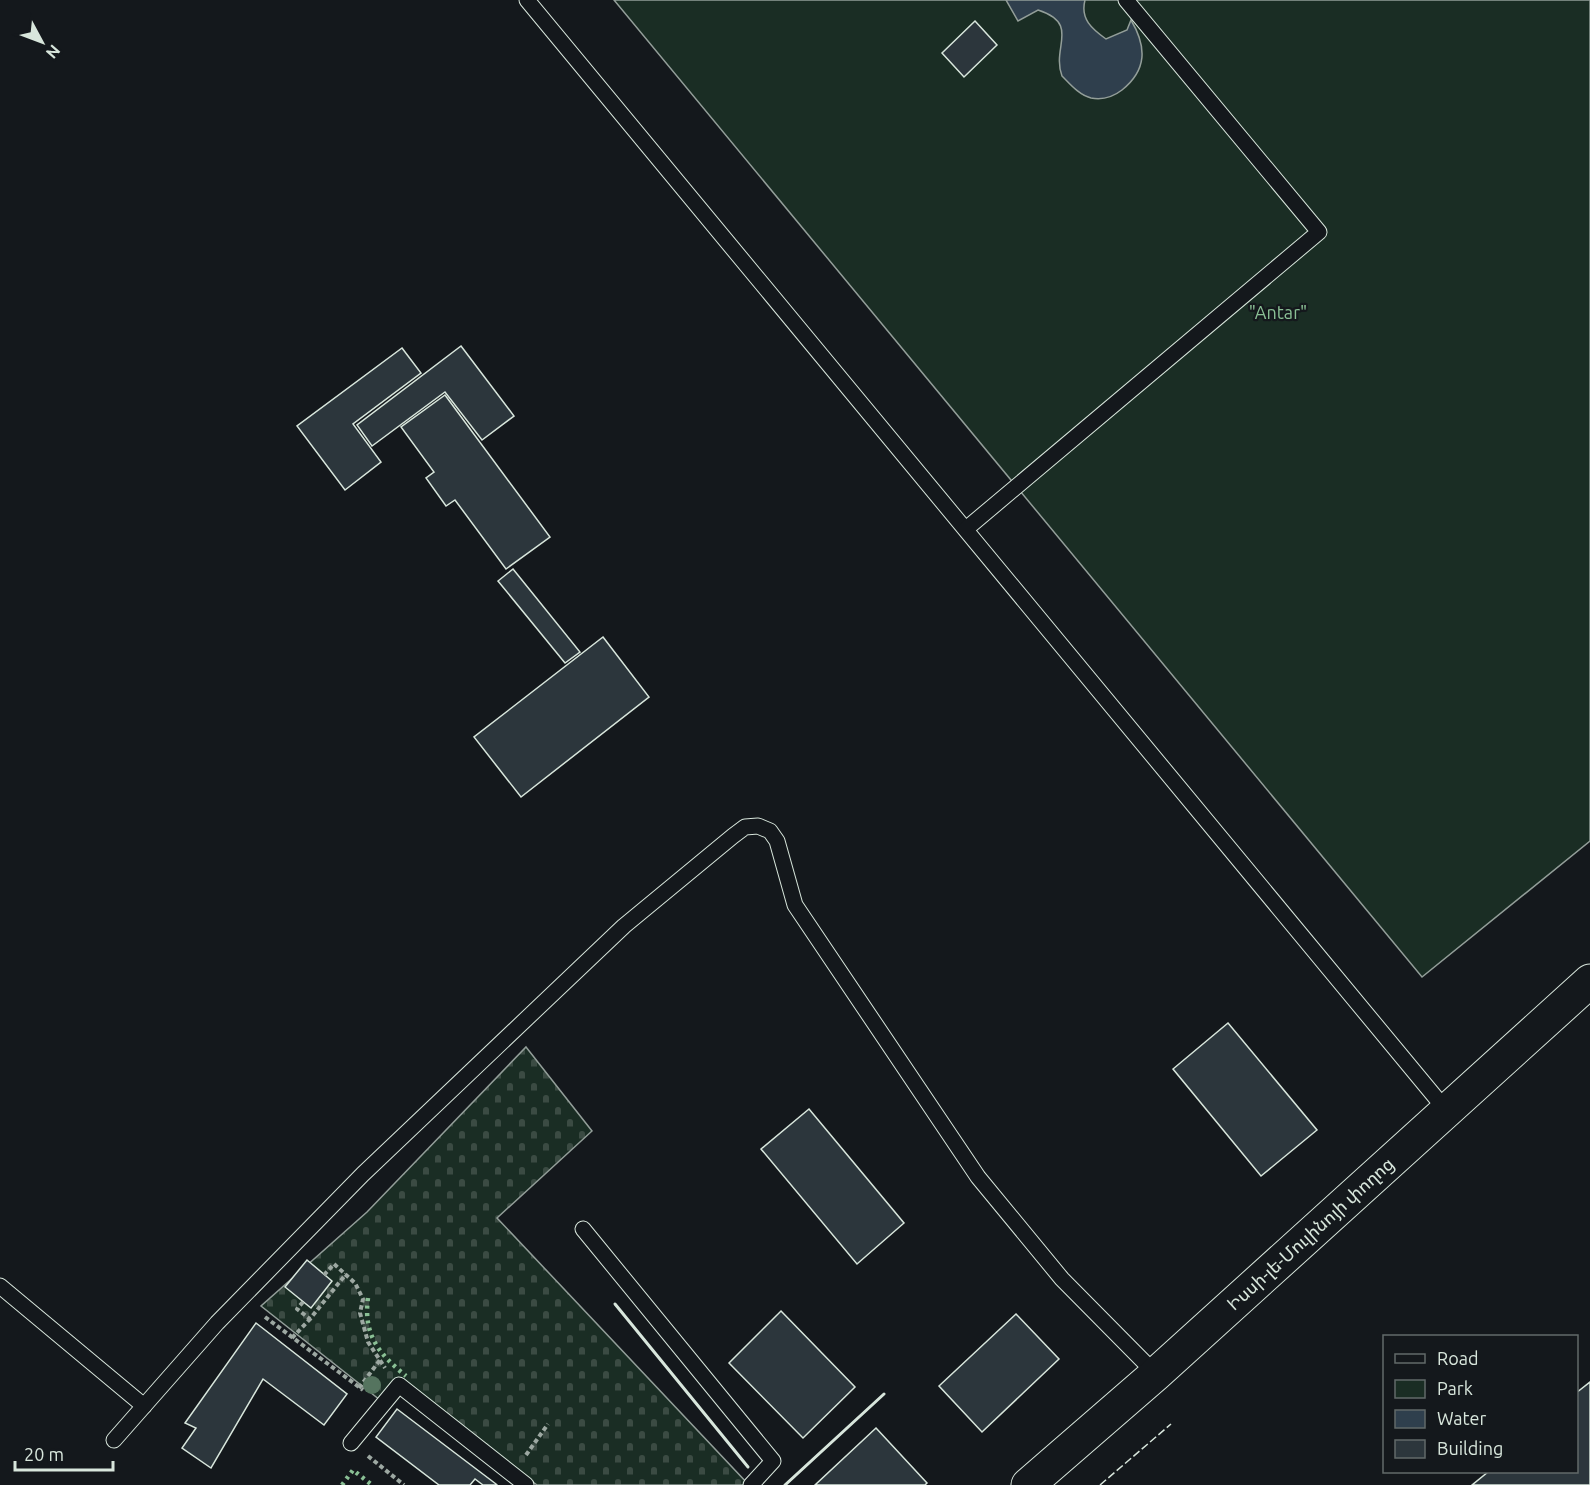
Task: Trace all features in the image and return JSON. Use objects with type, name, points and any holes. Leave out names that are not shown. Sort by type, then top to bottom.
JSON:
[{"type":"street","name":"Իսսի-լե-Մուլինոյի փողոց","points":[[1028,1485],[1156,1374],[1590,981]]},
{"type":"lane","points":[[526,0],[1446,1110]]},
{"type":"lane","points":[[966,530],[1319,232],[1126,0]]},
{"type":"lane","points":[[114,1440],[217,1323],[363,1174],[624,926],[740,831],[746,827],[758,826],[770,831],[777,841],[795,905],[978,1178],[1062,1279],[1156,1374]]},
{"type":"lane","points":[[583,1229],[773,1461],[751,1485]]},
{"type":"lane","points":[[0,1286],[144,1406]]},
{"type":"lane","points":[[351,1443],[399,1385],[526,1485]]},
{"type":"path","points":[[324,1275],[334,1264],[355,1283],[363,1299],[360,1313],[368,1342],[399,1385]]},
{"type":"path","points":[[292,1338],[346,1274]]},
{"type":"path","points":[[303,1302],[297,1309],[310,1319]]},
{"type":"path","points":[[265,1317],[382,1406]]},
{"type":"path","points":[[359,1388],[380,1360]]},
{"type":"path","points":[[351,1443],[404,1485]]},
{"type":"green space","name":"\"Antar\"","points":[[614,0],[1590,0],[1590,841],[1422,977]]},
{"type":"green space","points":[[526,1047],[592,1131],[497,1218],[749,1485],[537,1485],[398,1379],[380,1400],[261,1306],[367,1212]]},
{"type":"water","points":[[1006,0],[1085,0],[1084,13],[1088,23],[1106,39],[1127,30],[1131,20],[1142,49],[1142,58],[1136,74],[1122,90],[1111,96],[1095,99],[1083,94],[1062,76],[1060,55],[1062,29],[1058,22],[1038,10],[1018,21]]},
{"type":"building","points":[[975,21],[997,45],[964,77],[942,53]]},
{"type":"building","points":[[461,346],[514,416],[482,440],[445,392],[372,446],[357,425]]},
{"type":"building","points":[[402,348],[421,373],[353,424],[381,462],[345,490],[297,426]]},
{"type":"building","points":[[445,395],[550,537],[506,569],[455,500],[446,506],[426,478],[434,472],[401,427]]},
{"type":"building","points":[[513,569],[580,652],[565,663],[498,581]]},
{"type":"building","points":[[603,637],[649,697],[521,797],[474,737]]},
{"type":"building","points":[[1228,1023],[1317,1130],[1261,1176],[1173,1069]]},
{"type":"building","points":[[809,1109],[904,1223],[857,1264],[761,1149]]},
{"type":"building","points":[[307,1260],[332,1281],[311,1308],[285,1287]]},
{"type":"building","points":[[781,1311],[855,1387],[803,1438],[729,1363]]},
{"type":"building","points":[[1016,1314],[1059,1359],[982,1432],[939,1386]]},
{"type":"building","points":[[256,1323],[347,1394],[324,1425],[263,1379],[211,1468],[182,1448],[196,1428],[185,1423]]},
{"type":"building","points":[[1590,1382],[1590,1485],[1472,1485],[1487,1473],[1578,1473],[1578,1391]]},
{"type":"building","points":[[397,1409],[497,1485],[483,1485],[475,1479],[470,1485],[439,1485],[376,1437]]},
{"type":"building","points":[[876,1428],[927,1483],[925,1485],[815,1485]]},
{"type":"hedge","points":[[368,1298],[368,1323],[375,1343],[388,1360],[406,1376]]},
{"type":"hedge","points":[[342,1485],[353,1470],[372,1485]]},
{"type":"fence","points":[[1100,1485],[1171,1424]]},
{"type":"wall","points":[[615,1304],[748,1467]]},
{"type":"wall","points":[[785,1485],[884,1394]]}]
